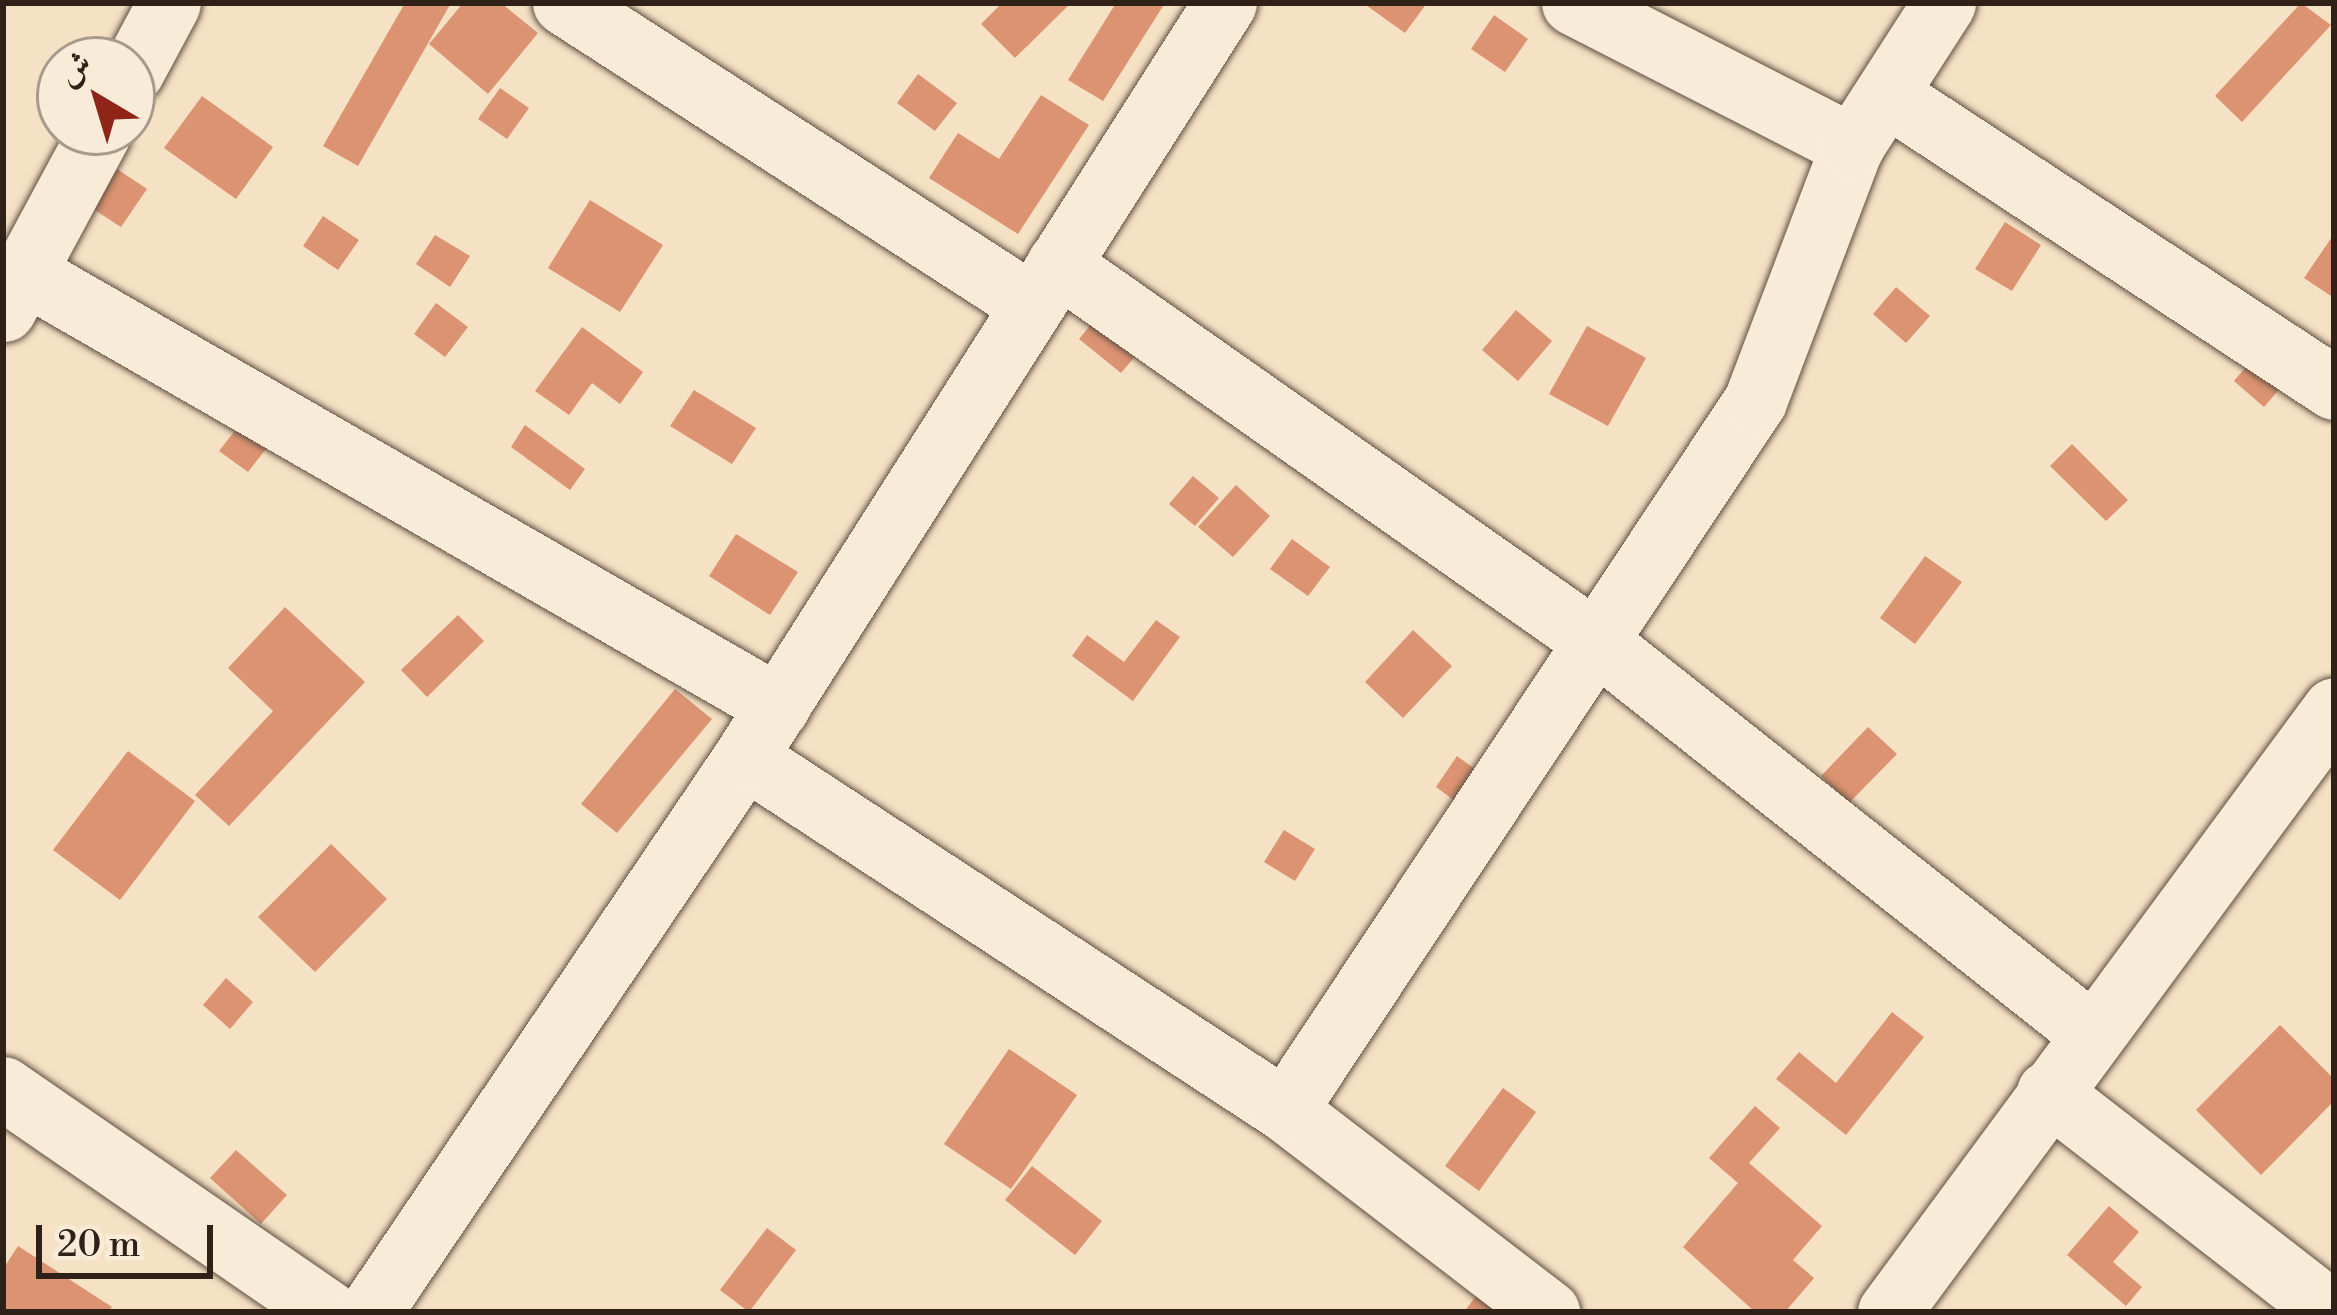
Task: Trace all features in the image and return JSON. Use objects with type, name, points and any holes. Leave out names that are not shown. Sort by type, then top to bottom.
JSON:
[{"type":"street","points":[[151,36],[169,3]]},
{"type":"street","points":[[564,3],[1045,285],[1602,646],[2092,1034]]},
{"type":"street","points":[[370,1312],[762,732],[1225,3]]},
{"type":"street","points":[[1574,3],[1852,146]]},
{"type":"street","points":[[1285,1110],[1602,646],[1755,401],[1852,146],[1943,3]]},
{"type":"street","points":[[1886,94],[2334,388]]},
{"type":"street","points":[[86,156],[10,291],[762,732],[1285,1110],[1548,1312]]},
{"type":"street","points":[[1889,1312],[2334,709]]},
{"type":"street","points":[[3,1088],[328,1312]]},
{"type":"street","points":[[2048,1092],[2332,1312]]},
{"type":"building","points":[[405,3],[451,3],[358,166],[323,146]]},
{"type":"building","points":[[463,3],[501,3],[538,33],[488,94],[429,44]]},
{"type":"building","points":[[1002,3],[1071,3],[1015,58],[981,24]]},
{"type":"building","points":[[1116,3],[1165,3],[1103,101],[1068,80]]},
{"type":"building","points":[[1363,3],[1427,3],[1405,33]]},
{"type":"building","points":[[2301,3],[2331,25],[2242,122],[2215,96]]},
{"type":"building","points":[[1494,15],[1528,39],[1505,72],[1471,49]]},
{"type":"building","points":[[918,74],[957,103],[935,131],[897,103]]},
{"type":"building","points":[[500,88],[529,108],[507,139],[478,119]]},
{"type":"building","points":[[1041,95],[1089,125],[1018,234],[929,178],[958,133],[999,159]]},
{"type":"building","points":[[202,96],[273,147],[236,199],[164,148]]},
{"type":"building","points":[[117,169],[147,189],[121,227],[90,207]]},
{"type":"building","points":[[590,200],[663,245],[620,312],[548,268]]},
{"type":"building","points":[[323,216],[359,240],[338,270],[303,246]]},
{"type":"building","points":[[2005,222],[2041,245],[2012,291],[1975,269]]},
{"type":"building","points":[[2334,234],[2334,298],[2304,278]]},
{"type":"building","points":[[435,235],[470,256],[450,287],[416,264]]},
{"type":"building","points":[[1896,287],[1930,316],[1906,343],[1873,314]]},
{"type":"building","points":[[436,303],[468,327],[445,357],[414,334]]},
{"type":"building","points":[[1516,310],[1552,341],[1518,381],[1482,350]]},
{"type":"building","points":[[1102,311],[1144,346],[1121,373],[1079,339]]},
{"type":"building","points":[[1587,326],[1646,358],[1608,426],[1549,394]]},
{"type":"building","points":[[582,327],[643,372],[620,404],[592,383],[569,415],[535,391]]},
{"type":"building","points":[[2258,353],[2288,379],[2264,407],[2234,381]]},
{"type":"building","points":[[694,390],[756,428],[732,464],[670,426]]},
{"type":"building","points":[[245,418],[273,440],[248,472],[219,451]]},
{"type":"building","points":[[525,425],[585,469],[570,490],[511,447]]},
{"type":"building","points":[[2072,444],[2128,500],[2106,521],[2050,466]]},
{"type":"building","points":[[1193,476],[1219,498],[1195,526],[1169,504]]},
{"type":"building","points":[[1236,485],[1270,516],[1233,557],[1198,527]]},
{"type":"building","points":[[736,534],[798,572],[770,615],[709,576]]},
{"type":"building","points":[[1292,539],[1330,567],[1308,596],[1270,569]]},
{"type":"building","points":[[1925,556],[1962,582],[1915,644],[1880,618]]},
{"type":"building","points":[[285,607],[365,682],[229,826],[195,795],[273,711],[228,668]]},
{"type":"building","points":[[458,615],[484,641],[427,697],[401,670]]},
{"type":"building","points":[[1156,620],[1180,637],[1133,701],[1072,656],[1087,635],[1124,662]]},
{"type":"building","points":[[1413,630],[1452,666],[1403,718],[1365,682]]},
{"type":"building","points":[[675,689],[712,719],[617,833],[581,804]]},
{"type":"building","points":[[1868,727],[1897,754],[1849,803],[1821,776]]},
{"type":"building","points":[[128,751],[195,801],[120,900],[53,850]]},
{"type":"building","points":[[1457,756],[1489,779],[1467,810],[1436,787]]},
{"type":"building","points":[[1284,830],[1315,849],[1295,881],[1264,862]]},
{"type":"building","points":[[331,844],[387,899],[315,972],[258,917]]},
{"type":"building","points":[[226,978],[253,1002],[230,1029],[203,1005]]},
{"type":"building","points":[[1892,1012],[1924,1037],[1846,1135],[1776,1079],[1799,1052],[1836,1083]]},
{"type":"building","points":[[2280,1025],[2334,1079],[2334,1101],[2261,1175],[2196,1110]]},
{"type":"building","points":[[1009,1049],[1077,1095],[1011,1189],[944,1144]]},
{"type":"building","points":[[1503,1088],[1536,1112],[1479,1191],[1445,1166]]},
{"type":"building","points":[[1755,1106],[1780,1128],[1749,1163],[1822,1226],[1793,1260],[1814,1278],[1785,1312],[1755,1312],[1683,1247],[1738,1183],[1709,1158]]},
{"type":"building","points":[[236,1150],[287,1195],[261,1224],[210,1178]]},
{"type":"building","points":[[1032,1166],[1102,1221],[1075,1255],[1005,1200]]},
{"type":"building","points":[[2109,1206],[2139,1232],[2113,1262],[2142,1287],[2126,1306],[2067,1255]]},
{"type":"building","points":[[767,1228],[796,1250],[749,1312],[720,1290]]},
{"type":"building","points":[[18,1246],[112,1307],[108,1312],[3,1312],[3,1269]]},
{"type":"building","points":[[1485,1284],[1508,1312],[1464,1312]]}]
